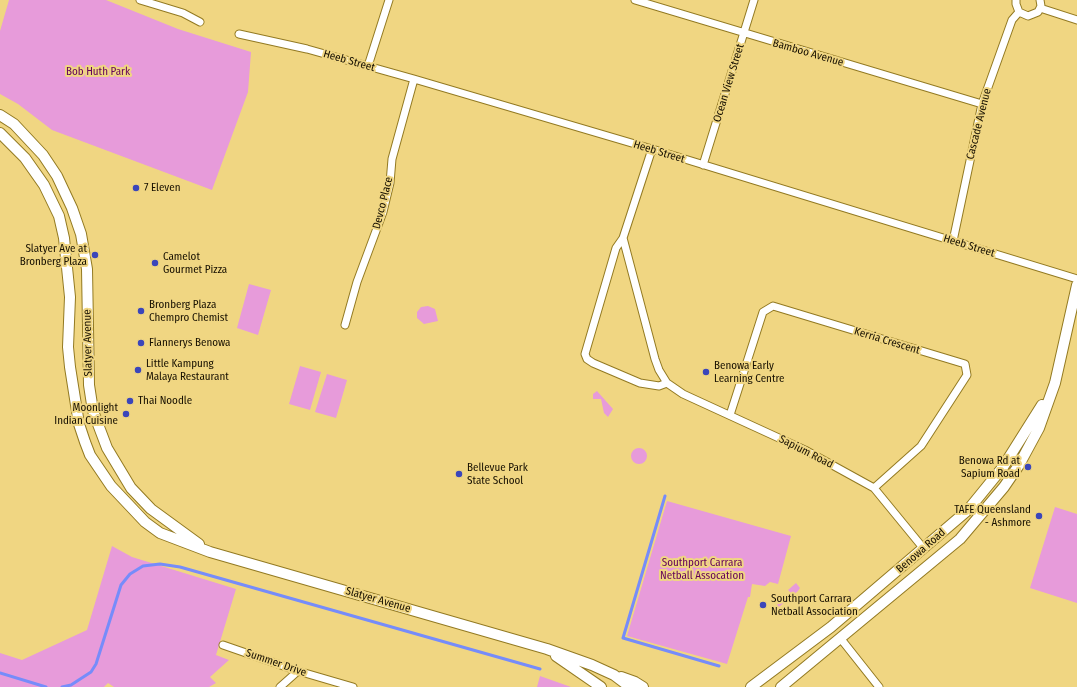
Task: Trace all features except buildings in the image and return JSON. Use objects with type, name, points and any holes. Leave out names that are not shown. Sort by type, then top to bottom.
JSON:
[{"type":"main road","name":"Slatyer Avenue","points":[[0,115],[14,124],[47,160],[72,208],[81,234],[87,269],[89,385],[93,411],[107,448],[131,488],[151,509],[210,552]]},
{"type":"main road","name":"Slatyer Avenue","points":[[0,133],[25,158],[44,185],[59,216],[64,238],[70,297],[68,347],[72,388],[79,424],[90,455],[111,486],[145,522],[160,533],[210,552],[547,649],[592,665],[614,675],[630,687]]},
{"type":"main road","name":"Benowa Road","points":[[781,687],[841,639],[960,539],[1004,487],[1039,428],[1055,382],[1075,304],[1077,285]]},
{"type":"main road","name":"Benowa Road","points":[[751,687],[832,627],[968,510],[993,482],[1029,428],[1055,382]]},
{"type":"main road","name":"Slatyer Avenue","points":[[547,649],[601,687]]},
{"type":"main road","points":[[614,675],[635,682],[643,687]]},
{"type":"street","points":[[140,0],[183,13],[200,22]]},
{"type":"street","points":[[368,66],[389,0]]},
{"type":"street","name":"Bamboo Avenue","points":[[635,0],[744,34],[982,104]]},
{"type":"street","name":"Ocean View Street","points":[[703,165],[754,0]]},
{"type":"street","points":[[1016,0],[1019,12],[1023,15],[1030,16],[1038,12],[1040,4],[1077,20]]},
{"type":"street","name":"Cascade Avenue","points":[[953,241],[982,104],[1012,20],[1019,12]]},
{"type":"street","name":"Heeb Street","points":[[240,34],[306,49],[414,79],[652,149],[1077,279]]},
{"type":"street","name":"Devco Place","points":[[345,325],[357,282],[383,212],[390,183],[392,159],[414,79]]},
{"type":"street","points":[[652,149],[623,238],[616,248],[585,354],[593,363],[640,383],[659,386],[667,383]]},
{"type":"street","name":"Sapium Road","points":[[623,238],[658,370],[667,383],[683,394],[805,450],[874,488],[924,549]]},
{"type":"street","name":"Kerria Crescent","points":[[730,415],[763,312],[773,306],[965,364],[966,375],[921,446],[874,488]]},
{"type":"street","points":[[841,639],[879,687]]},
{"type":"street","name":"Summer Drive","points":[[223,645],[298,671],[353,687]]},
{"type":"street","points":[[280,687],[298,671]]},
{"type":"green space","name":"Bob Huth Park","points":[[9,0],[106,0],[178,29],[251,52],[248,92],[212,190],[52,130],[18,104],[0,94],[0,31]]},
{"type":"green space","points":[[249,284],[271,290],[258,335],[237,328]]},
{"type":"green space","points":[[428,306],[435,309],[438,321],[424,324],[417,318],[417,312],[421,307]]},
{"type":"green space","points":[[300,366],[321,372],[310,410],[289,404]]},
{"type":"green space","points":[[327,374],[347,380],[336,418],[315,412]]},
{"type":"green space","points":[[597,391],[613,409],[608,417],[604,413],[601,399],[593,399],[593,394]]},
{"type":"green space","points":[[639,448],[645,450],[647,456],[645,462],[639,464],[633,462],[631,456],[633,450]]},
{"type":"green space","name":"Southport Carrara Netball Assocation","points":[[667,501],[791,536],[778,584],[770,582],[765,586],[752,584],[750,597],[748,597],[727,664],[627,636]]},
{"type":"green space","points":[[1055,507],[1077,514],[1077,603],[1030,588]]},
{"type":"green space","points":[[112,546],[132,557],[236,589],[216,655],[229,660],[210,677],[216,683],[209,687],[114,687],[108,683],[104,687],[0,687],[0,653],[22,660],[87,630]]},
{"type":"green space","points":[[796,583],[800,588],[798,591],[774,611],[772,609],[791,593],[788,590]]},
{"type":"green space","points":[[540,676],[571,687],[537,687]]},
{"type":"waterway","points":[[665,496],[623,638],[719,666]]},
{"type":"waterway","points":[[62,687],[71,685],[91,672],[96,664],[121,585],[130,574],[143,566],[160,564],[180,567],[540,669]]},
{"type":"waterway","points":[[0,673],[46,687]]},
{"type":"place","name":"7 Eleven","points":[[136,188]]},
{"type":"place","name":"Slatyer Ave at Bronberg Plaza","points":[[95,255]]},
{"type":"place","name":"Camelot Gourmet Pizza","points":[[155,263]]},
{"type":"place","name":"Bronberg Plaza Chempro Chemist","points":[[141,311]]},
{"type":"place","name":"Flannerys Benowa","points":[[141,343]]},
{"type":"place","name":"Little Kampung Malaya Restaurant","points":[[138,370]]},
{"type":"place","name":"Benowa Early Learning Centre","points":[[706,372]]},
{"type":"place","name":"Thai Noodle","points":[[130,401]]},
{"type":"place","name":"Moonlight Indian Cuisine","points":[[126,414]]},
{"type":"place","name":"Benowa Rd at Sapium Road","points":[[1028,467]]},
{"type":"place","name":"Bellevue Park State School","points":[[459,474]]},
{"type":"place","name":"TAFE Queensland - Ashmore","points":[[1039,516]]},
{"type":"place","name":"Southport Carrara Netball Association","points":[[763,605]]}]
